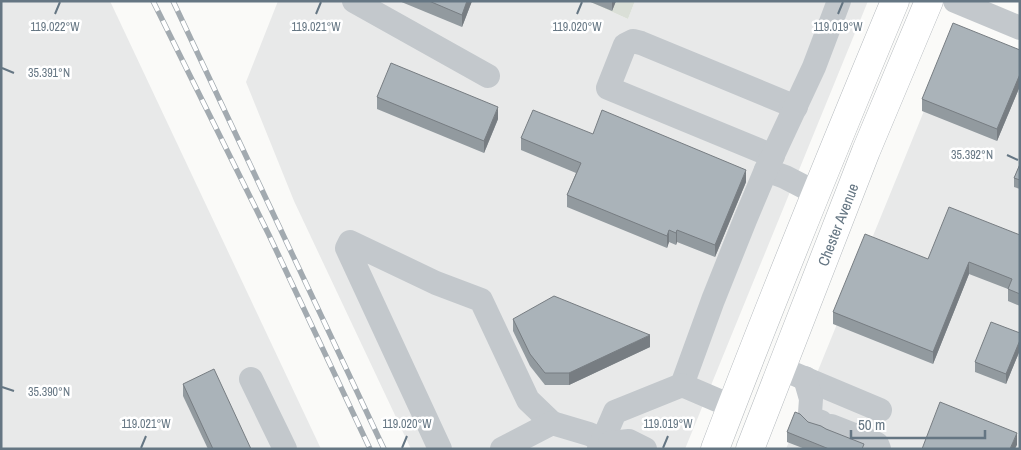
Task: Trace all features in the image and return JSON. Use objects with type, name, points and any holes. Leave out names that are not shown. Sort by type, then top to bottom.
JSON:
[{"type":"main road","name":"Chester Avenue","points":[[715,449],[894,1]]},
{"type":"main road","name":"Chester Avenue","points":[[750,449],[780,368],[866,152],[929,1]]},
{"type":"street","points":[[354,1],[488,76]]},
{"type":"street","points":[[682,385],[713,300],[770,163],[814,67],[839,1]]},
{"type":"street","points":[[955,1],[1020,28]]},
{"type":"street","points":[[796,107],[633,41],[625,46],[608,88],[770,163],[785,177],[816,193]]},
{"type":"street","points":[[440,449],[347,248],[350,242],[436,283],[481,300],[528,400],[552,423],[589,434],[606,445],[628,441],[645,449]]},
{"type":"street","points":[[780,368],[880,410]]},
{"type":"street","points":[[251,378],[285,449]]},
{"type":"street","points":[[805,378],[811,399],[810,413],[813,419],[877,444],[879,449]]},
{"type":"street","points":[[606,445],[615,412],[682,385],[731,406]]},
{"type":"street","points":[[502,449],[552,423]]},
{"type":"shaded area","points":[[1,1],[110,1],[321,449],[1,449]]},
{"type":"shaded area","points":[[278,1],[588,1],[628,19],[635,1],[868,1],[685,449],[411,449],[294,201],[246,82]]},
{"type":"shaded area","points":[[588,1],[635,1],[628,19]]},
{"type":"shaded area","points":[[955,35],[1020,62],[1019,449],[786,449]]},
{"type":"building","points":[[429,1],[467,1],[462,15]]},
{"type":"building","points":[[953,23],[1020,50],[1020,74],[997,129],[922,99]]},
{"type":"building","points":[[391,63],[498,107],[484,141],[377,97]]},
{"type":"building","points":[[533,110],[593,134],[602,110],[746,170],[715,245],[677,230],[676,233],[669,230],[667,236],[567,195],[581,163],[521,138]]},
{"type":"building","points":[[1020,164],[1020,180],[1014,178]]},
{"type":"building","points":[[949,207],[1020,235],[1020,294],[1008,289],[1012,279],[969,262],[933,352],[833,312],[865,234],[928,259]]},
{"type":"building","points":[[554,296],[650,335],[569,373],[545,373],[530,354],[513,319]]},
{"type":"building","points":[[991,322],[1020,333],[1020,340],[1006,374],[975,362]]},
{"type":"building","points":[[214,369],[251,449],[213,449],[183,384]]},
{"type":"building","points":[[940,402],[1017,433],[1010,449],[922,449]]},
{"type":"building","points":[[795,412],[808,422],[864,444],[862,449],[829,449],[787,432]]},
{"type":"railway","points":[[153,1],[269,235],[370,449]]},
{"type":"railway","points":[[173,1],[384,449]]}]
